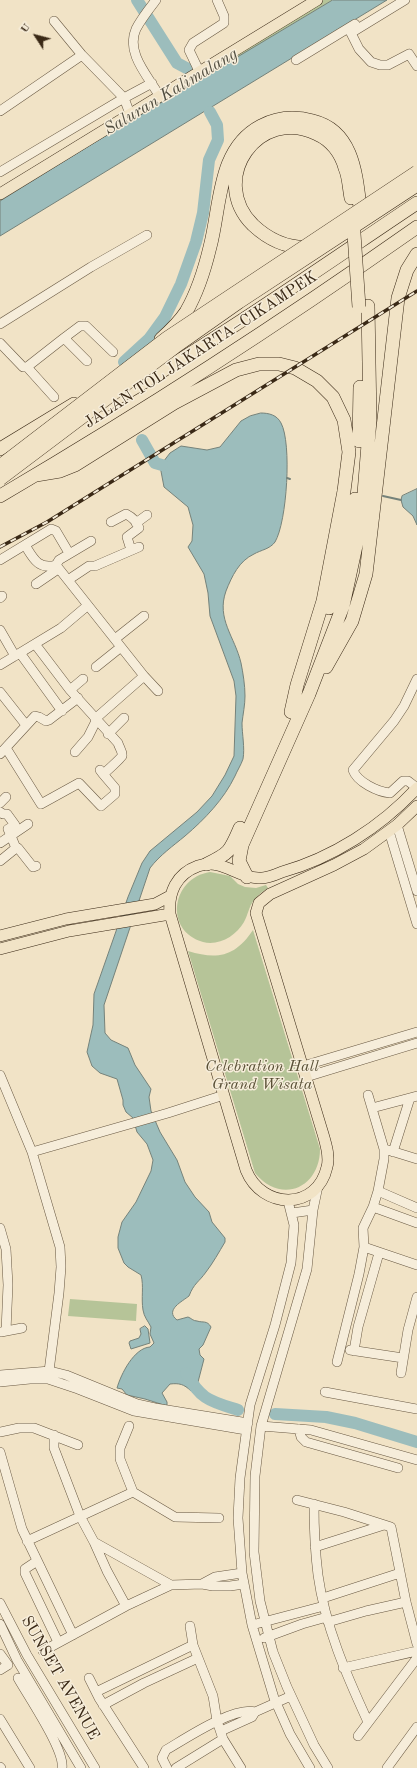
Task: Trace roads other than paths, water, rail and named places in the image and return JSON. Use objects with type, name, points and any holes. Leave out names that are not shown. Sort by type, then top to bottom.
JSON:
[{"type":"highway","points":[[0,449],[119,374],[157,343],[185,313],[194,294],[210,246],[221,186],[228,164],[238,145],[254,129],[274,120],[299,117],[317,122],[336,133],[346,145],[352,156],[355,167],[356,207],[364,307],[370,420],[362,518],[343,606],[309,694],[242,845],[239,861],[247,877]]},
{"type":"highway","points":[[356,207],[346,168],[340,156],[325,137],[300,127],[286,126],[268,132],[246,150],[237,168],[235,180],[236,194],[240,206],[248,220],[269,238],[280,244],[300,248],[321,246],[332,242],[417,192]]},
{"type":"highway","points":[[0,466],[167,338],[417,172]]},
{"type":"highway","points":[[0,479],[175,347],[239,302],[417,185]]},
{"type":"highway","name":"JALAN TOL JAKARTA–CIKAMPEK","points":[[0,466],[159,373],[245,319],[417,203]]},
{"type":"highway","name":"JALAN TOL JAKARTA–CIKAMPEK","points":[[0,496],[207,368],[332,287],[417,227]]},
{"type":"highway","points":[[309,694],[329,663],[352,621],[366,574],[398,298],[407,270],[417,254]]},
{"type":"highway","points":[[206,864],[224,856],[232,847],[279,744],[305,680],[331,603],[354,507],[360,433],[364,307]]},
{"type":"highway","points":[[36,475],[60,471],[75,465],[174,403],[236,370],[259,364],[279,364],[295,368],[317,381],[333,397],[344,420],[349,452],[343,498],[323,601],[297,685],[291,712]]},
{"type":"main road","points":[[0,194],[317,0]]},
{"type":"main road","points":[[417,788],[389,815],[356,838],[329,854],[299,867],[261,879],[247,877],[222,865],[206,864],[196,867],[179,879],[170,896],[170,914],[246,1170],[251,1180],[261,1192],[272,1197],[288,1201],[304,1197],[318,1186],[324,1178],[328,1166],[327,1148],[256,913],[259,903],[270,894],[334,866],[364,849],[393,828],[417,806]]},
{"type":"main road","points":[[0,936],[66,919],[155,904],[170,896]]},
{"type":"main road","points":[[0,949],[69,931],[170,914]]},
{"type":"main road","points":[[66,919],[69,931]]},
{"type":"street","points":[[156,0],[136,28],[133,39],[134,50],[160,97]]},
{"type":"street","points":[[200,73],[189,50],[193,43],[224,23],[224,16],[217,0]]},
{"type":"street","points":[[296,60],[394,0]]},
{"type":"street","points":[[404,0],[351,33],[359,49],[371,62],[380,65],[388,65],[409,54],[417,66]]},
{"type":"street","points":[[54,21],[82,55],[124,98],[130,114]]},
{"type":"street","points":[[0,111],[82,55]]},
{"type":"street","points":[[0,172],[124,98],[152,83]]},
{"type":"street","points":[[0,324],[91,267],[147,235]]},
{"type":"street","points":[[28,367],[59,341],[80,326],[86,326],[113,352]]},
{"type":"street","points":[[64,338],[87,361]]},
{"type":"street","points":[[0,343],[21,366],[28,367],[54,397]]},
{"type":"street","points":[[68,580],[89,566],[96,566],[135,548],[127,537],[138,530],[139,526],[126,514],[111,522]]},
{"type":"street","points":[[136,523],[147,515]]},
{"type":"street","points":[[0,560],[54,529],[69,553]]},
{"type":"street","points":[[36,584],[57,567],[59,560],[91,541]]},
{"type":"street","points":[[25,545],[39,564],[44,567],[57,567],[144,676],[158,691]]},
{"type":"street","points":[[0,665],[60,628],[87,606]]},
{"type":"street","points":[[96,667],[144,616]]},
{"type":"street","points":[[0,630],[62,711]]},
{"type":"street","points":[[35,644],[70,690],[78,698],[108,734],[118,743],[122,755],[101,772],[115,788],[115,794],[101,806],[79,783],[37,806],[3,751],[35,716],[39,716],[46,722],[78,698]]},
{"type":"street","points":[[42,684],[57,673]]},
{"type":"street","points":[[75,752],[94,728],[96,720],[144,676]]},
{"type":"street","points":[[70,690],[83,679]]},
{"type":"street","points":[[417,679],[404,706],[394,721],[353,770],[354,773],[364,782],[382,793],[390,793],[403,781],[408,781],[417,788]]},
{"type":"street","points":[[0,692],[26,725]]},
{"type":"street","points":[[108,734],[124,718]]},
{"type":"street","points":[[0,812],[7,814],[15,825],[8,829],[16,848],[18,848],[33,867],[36,866]]},
{"type":"street","points":[[0,843],[28,824]]},
{"type":"street","points":[[393,828],[417,891]]},
{"type":"street","points":[[393,828],[417,924]]},
{"type":"street","points":[[0,861],[16,848]]},
{"type":"street","points":[[304,1071],[417,1032]]},
{"type":"street","points":[[304,1071],[417,1043]]},
{"type":"street","points":[[0,1075],[32,1152],[60,1247],[61,1267],[59,1293],[49,1375]]},
{"type":"street","points":[[32,1152],[158,1116],[224,1095]]},
{"type":"street","points":[[368,1095],[389,1151]]},
{"type":"street","points":[[372,1108],[413,1097]]},
{"type":"street","points":[[337,1362],[364,1247],[363,1228],[373,1207],[383,1167],[389,1151],[413,1097]]},
{"type":"street","points":[[389,1151],[417,1159]]},
{"type":"street","points":[[318,1186],[313,1210],[307,1269],[261,1426],[255,1476],[254,1552],[260,1601],[273,1652],[291,1696],[314,1745],[328,1768]]},
{"type":"street","points":[[378,1191],[417,1208]]},
{"type":"street","points":[[288,1201],[294,1226],[294,1243],[289,1278],[252,1398],[240,1478],[238,1518],[242,1573],[252,1625],[258,1641],[261,1657],[287,1728],[310,1768]]},
{"type":"street","points":[[373,1207],[417,1223]]},
{"type":"street","points":[[292,1213],[313,1210]]},
{"type":"street","points":[[0,1228],[3,1249],[3,1332],[22,1328]]},
{"type":"street","points":[[364,1247],[417,1265]]},
{"type":"street","points":[[354,1351],[358,1327],[379,1253]]},
{"type":"street","points":[[401,1373],[408,1330],[417,1297]]},
{"type":"street","points":[[340,1348],[403,1358]]},
{"type":"street","points":[[0,1375],[49,1375],[78,1389],[134,1412],[247,1426]]},
{"type":"street","points":[[0,1382],[30,1379],[49,1375]]},
{"type":"street","points":[[325,1392],[417,1409]]},
{"type":"street","points":[[129,1426],[120,1448],[120,1459],[133,1492],[175,1517],[219,1518]]},
{"type":"street","points":[[261,1426],[311,1430],[417,1460]]},
{"type":"street","points":[[0,1432],[18,1428],[34,1428],[78,1445]]},
{"type":"street","points":[[299,1429],[301,1437],[306,1442],[398,1468]]},
{"type":"street","points":[[54,1435],[54,1448],[80,1516],[126,1606]]},
{"type":"street","points":[[0,1452],[17,1514],[27,1541],[73,1635]]},
{"type":"street","points":[[27,1541],[133,1492]]},
{"type":"street","points":[[297,1500],[344,1512],[391,1527],[406,1602],[417,1644]]},
{"type":"street","points":[[314,1504],[315,1547],[323,1602],[343,1668],[368,1722]]},
{"type":"street","points":[[315,1547],[384,1525]]},
{"type":"street","points":[[94,1542],[171,1586]]},
{"type":"street","points":[[37,1561],[28,1566],[25,1569],[25,1573],[58,1642]]},
{"type":"street","points":[[202,1584],[215,1577],[242,1573]]},
{"type":"street","points":[[252,1625],[323,1602],[400,1573]]},
{"type":"street","points":[[43,1651],[126,1606],[171,1586],[244,1584]]},
{"type":"street","points":[[258,1641],[302,1624],[406,1602]]},
{"type":"street","name":"SUNSET AVENUE","points":[[0,1603],[27,1655],[95,1768]]},
{"type":"street","name":"SUNSET AVENUE","points":[[0,1624],[16,1660],[81,1768]]},
{"type":"street","points":[[190,1626],[193,1645],[213,1696],[217,1722],[222,1735],[241,1768]]},
{"type":"street","points":[[96,1692],[193,1645]]},
{"type":"street","points":[[343,1668],[417,1651]]},
{"type":"street","points":[[0,1654],[8,1665],[0,1670]]},
{"type":"street","points":[[103,1705],[144,1682],[198,1658]]},
{"type":"street","points":[[358,1736],[417,1658]]},
{"type":"street","points":[[18,1678],[55,1743],[63,1762],[62,1768]]},
{"type":"street","points":[[89,1678],[103,1705],[144,1768]]},
{"type":"street","points":[[176,1768],[222,1735],[252,1717],[255,1712],[291,1696]]},
{"type":"street","points":[[167,1768],[162,1758],[166,1750],[217,1722],[248,1710],[255,1712]]},
{"type":"street","points":[[236,1714],[240,1723]]},
{"type":"street","points":[[2,1725],[30,1768]]},
{"type":"street","points":[[386,1768],[417,1727]]},
{"type":"water","points":[[333,0],[387,0],[0,236],[0,201],[92,144]]},
{"type":"water","points":[[261,413],[272,415],[281,423],[286,447],[287,482],[283,518],[275,542],[268,548],[249,557],[240,565],[226,591],[224,601],[223,610],[225,619],[241,663],[244,679],[245,696],[242,723],[244,746],[243,759],[231,784],[207,816],[162,855],[150,868],[104,1005],[105,1033],[111,1040],[128,1048],[135,1065],[151,1089],[149,1097],[151,1111],[160,1132],[177,1160],[185,1182],[195,1197],[209,1212],[212,1222],[225,1238],[225,1242],[216,1257],[195,1285],[189,1296],[179,1303],[174,1309],[173,1313],[177,1320],[188,1317],[194,1321],[206,1323],[211,1327],[203,1345],[199,1349],[200,1355],[204,1359],[198,1382],[191,1391],[181,1384],[170,1384],[162,1393],[167,1402],[167,1406],[127,1395],[122,1389],[117,1388],[129,1363],[144,1348],[150,1347],[154,1343],[150,1334],[151,1327],[143,1310],[141,1275],[124,1263],[118,1248],[118,1237],[122,1222],[136,1202],[151,1171],[153,1160],[147,1144],[137,1132],[133,1118],[126,1112],[117,1079],[100,1073],[92,1066],[87,1052],[93,1025],[94,994],[128,897],[142,863],[150,851],[197,812],[212,796],[225,775],[234,756],[236,696],[234,681],[210,616],[208,593],[204,574],[188,547],[192,541],[193,525],[188,507],[164,487],[160,466],[170,453],[181,446],[207,450],[220,447],[241,421],[250,416]]},
{"type":"water","points":[[417,489],[417,525],[413,516],[403,507],[401,500],[402,496]]},
{"type":"water","points":[[145,1326],[148,1329],[150,1343],[131,1349],[129,1343],[130,1341],[139,1338],[141,1334],[140,1329]]},
{"type":"waterway","name":"Saluran Kalimalang","points":[[137,0],[177,63],[190,70]]},
{"type":"waterway","points":[[124,362],[149,339],[165,317],[181,284],[196,242],[203,213],[209,160],[218,140],[217,125],[210,112]]},
{"type":"waterway","points":[[142,440],[155,463],[162,465]]},
{"type":"waterway","points":[[383,496],[401,500]]},
{"type":"waterway","points":[[186,1373],[191,1382],[207,1398],[238,1410]]},
{"type":"waterway","points":[[275,1414],[326,1417],[355,1423],[417,1442]]},
{"type":"railway","points":[[0,547],[47,522],[417,291]]},
{"type":"park label","name":"Celebration Hall Grand Wisata","points":[[262,1076]]}]
